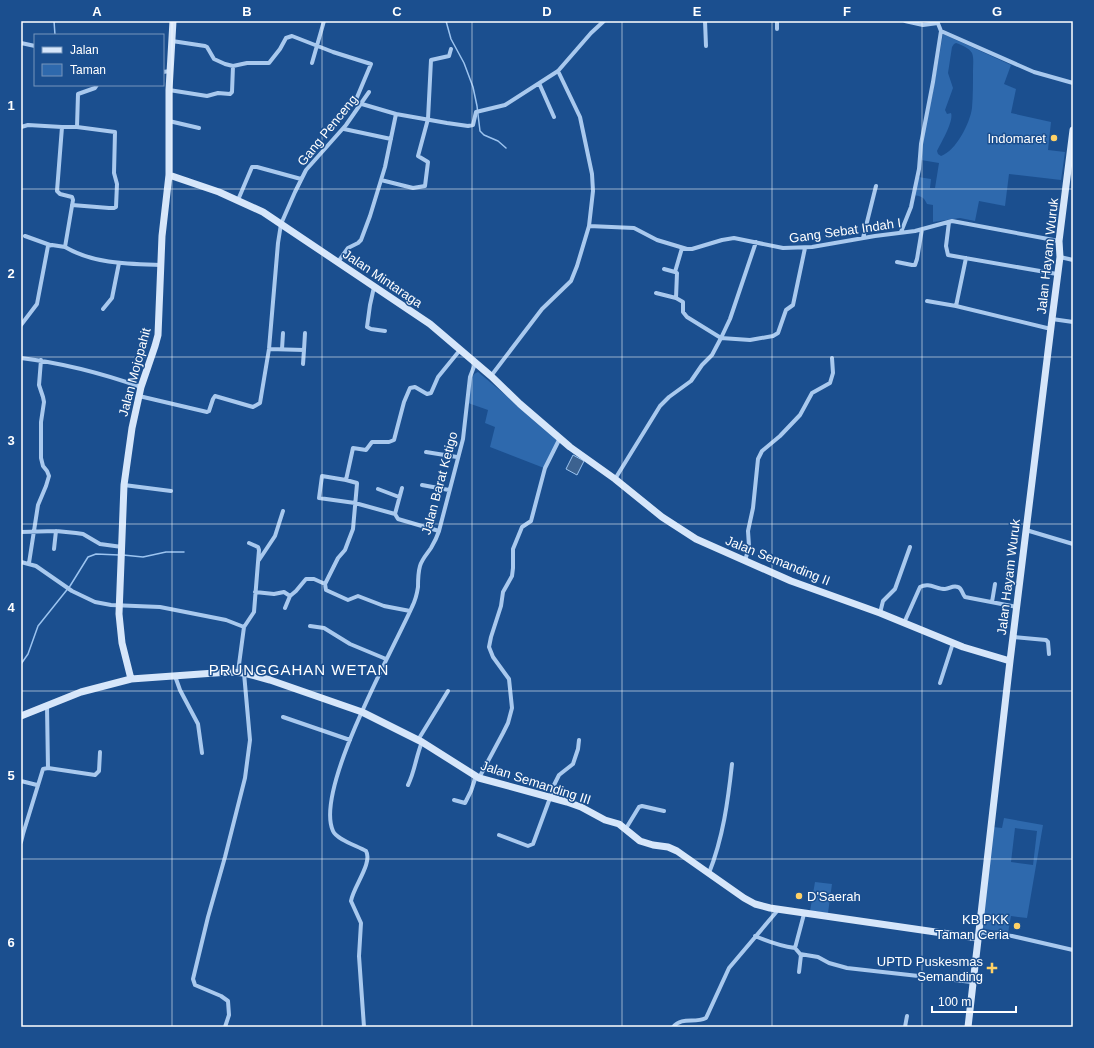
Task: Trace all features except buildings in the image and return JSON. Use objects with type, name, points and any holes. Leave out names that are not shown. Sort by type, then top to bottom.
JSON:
[{"type":"street","name":"Jalan Mojopahit","points":[[131,679],[122,643],[118,605],[124,485],[132,428],[141,387],[156,346],[158,335],[160,265],[169,175],[170,90],[167,72],[173,21]]},
{"type":"street","points":[[312,63],[324,21]]},
{"type":"street","points":[[171,41],[205,46],[214,59],[234,66],[247,63],[270,63],[284,41],[289,36],[371,64],[355,102],[396,114],[471,126],[474,124],[476,112],[505,105],[558,71],[591,33],[604,21]]},
{"type":"street","points":[[705,21],[706,46]]},
{"type":"street","points":[[777,29],[778,21]]},
{"type":"street","points":[[901,232],[911,207],[919,169],[920,144],[942,31],[938,22],[923,25],[905,21]]},
{"type":"street","points":[[942,31],[1034,72],[1073,83]]},
{"type":"street","points":[[21,43],[34,46]]},
{"type":"street","points":[[381,180],[413,188],[425,186],[428,162],[418,156],[428,119],[430,60],[449,56],[451,50]]},
{"type":"street","points":[[170,90],[207,96],[218,93],[230,94],[232,92],[234,66]]},
{"type":"street","points":[[491,376],[542,310],[571,281],[578,266],[589,226],[593,191],[592,174],[580,117],[558,71]]},
{"type":"street","points":[[539,83],[554,117]]},
{"type":"street","points":[[77,127],[78,94],[96,88],[97,86]]},
{"type":"street","name":"Gang Penceng","points":[[139,396],[207,412],[215,396],[253,407],[260,404],[269,349],[281,224],[301,179],[312,162],[344,128],[369,92]]},
{"type":"street","points":[[338,262],[348,248],[360,242],[381,180],[396,114]]},
{"type":"street","points":[[169,121],[199,128]]},
{"type":"street","points":[[21,128],[28,125],[77,127],[115,132],[114,173],[117,184],[115,208],[72,205]]},
{"type":"street","points":[[62,127],[57,191],[60,194],[72,197],[73,200],[65,247]]},
{"type":"street","points":[[344,128],[391,139]]},
{"type":"street","name":"Jalan Hayam Wuruk","points":[[968,1027],[1010,661],[1060,257],[1059,241],[1070,178],[1073,130]]},
{"type":"street","points":[[238,200],[251,168],[254,166],[301,179]]},
{"type":"street","name":"Jalan Mintaraga","points":[[169,175],[238,200],[263,212],[338,262],[430,324],[560,438]]},
{"type":"street","points":[[863,238],[876,186]]},
{"type":"street","points":[[949,222],[946,246],[948,254],[1058,274]]},
{"type":"street","name":"Gang Sebat Indah I","points":[[589,226],[634,228],[657,240],[682,248],[692,249],[730,238],[738,238],[783,248],[805,248],[922,229],[949,222],[958,222],[1059,241]]},
{"type":"street","points":[[898,262],[915,265],[922,229]]},
{"type":"street","points":[[25,236],[50,245],[65,247],[92,259],[119,263],[160,265]]},
{"type":"street","points":[[615,479],[660,406],[669,397],[691,381],[702,365],[712,355],[730,319],[756,242]]},
{"type":"street","points":[[21,325],[37,304],[47,248],[50,245]]},
{"type":"street","points":[[675,272],[682,248]]},
{"type":"street","points":[[656,292],[676,298],[683,302],[683,312],[687,317],[721,338],[750,340],[773,336],[778,333],[786,310],[793,305],[805,248]]},
{"type":"street","points":[[1060,257],[1073,260]]},
{"type":"street","points":[[956,306],[966,258]]},
{"type":"street","points":[[103,309],[112,298],[119,263]]},
{"type":"street","points":[[664,268],[678,273],[676,298]]},
{"type":"street","points":[[374,287],[367,327],[386,331]]},
{"type":"street","points":[[927,301],[956,306],[1051,329]]},
{"type":"street","points":[[1052,319],[1073,322]]},
{"type":"street","points":[[282,349],[283,333]]},
{"type":"street","points":[[303,364],[305,333]]},
{"type":"street","points":[[269,349],[304,350]]},
{"type":"street","points":[[346,480],[353,448],[366,450],[372,442],[389,442],[394,440],[404,402],[410,388],[415,387],[427,394],[431,393],[438,377],[460,350]]},
{"type":"street","points":[[21,358],[41,360],[91,370],[141,387]]},
{"type":"street","points":[[745,561],[749,546],[748,531],[752,513],[756,464],[759,455],[800,415],[805,409],[810,396],[815,390],[830,383],[834,373],[832,358]]},
{"type":"street","points":[[29,564],[38,505],[46,486],[48,476],[47,470],[43,466],[41,458],[41,422],[44,402],[38,385],[41,360]]},
{"type":"street","name":"Jalan Barat Ketigo","points":[[364,1027],[359,956],[361,923],[351,901],[367,861],[368,854],[365,850],[336,836],[332,828],[330,817],[333,793],[350,740],[417,594],[420,565],[434,543],[439,531],[457,457],[464,435],[470,377],[475,364]]},
{"type":"street","points":[[454,800],[465,803],[477,777],[504,733],[508,723],[512,708],[509,679],[490,650],[491,637],[501,606],[503,592],[512,576],[513,549],[519,531],[531,521],[545,468],[560,438]]},
{"type":"street","name":"Jalan Semanding II","points":[[560,438],[615,479],[657,513],[708,545],[804,586],[880,613],[953,643],[1010,661]]},
{"type":"street","points":[[426,452],[457,457]]},
{"type":"street","points":[[410,611],[384,606],[358,596],[348,600],[326,590],[325,584],[338,558],[345,550],[352,529],[355,503],[357,484],[355,482],[322,476],[318,497],[355,503],[395,514],[400,520],[439,531]]},
{"type":"street","points":[[422,484],[450,490]]},
{"type":"street","points":[[124,485],[171,491]]},
{"type":"street","points":[[395,514],[402,488]]},
{"type":"street","points":[[378,489],[399,497]]},
{"type":"street","points":[[258,562],[275,536],[283,511]]},
{"type":"street","points":[[1026,530],[1073,544]]},
{"type":"street","points":[[54,549],[56,531]]},
{"type":"street","points":[[21,532],[56,531],[83,534],[105,546],[122,547]]},
{"type":"street","points":[[225,1027],[229,1015],[228,1001],[221,996],[195,985],[193,979],[245,778],[250,740],[241,672],[244,627],[253,613],[259,548],[250,544]]},
{"type":"street","points":[[880,613],[883,601],[895,589],[910,547]]},
{"type":"street","points":[[21,562],[36,566],[72,591],[96,602],[111,605],[160,607],[226,620],[244,627]]},
{"type":"street","points":[[285,608],[290,596],[307,578],[314,579],[325,584]]},
{"type":"street","points":[[992,602],[995,584]]},
{"type":"street","points":[[904,623],[920,587],[924,585],[932,585],[946,589],[957,587],[961,589],[965,597],[1017,607]]},
{"type":"street","points":[[255,592],[274,594],[284,592],[290,596]]},
{"type":"street","points":[[310,626],[324,628],[350,644],[386,659]]},
{"type":"street","points":[[1014,637],[1046,640],[1048,642],[1049,654]]},
{"type":"street","points":[[940,683],[953,643]]},
{"type":"street","name":"Jalan Semanding III","points":[[21,716],[81,692],[131,679],[241,672],[290,686],[362,712],[420,741],[477,777],[581,808],[605,820],[619,824],[640,841],[653,846],[668,847],[678,851],[744,898],[755,904],[778,910],[804,914],[978,935]]},
{"type":"street","points":[[175,675],[180,690],[198,724],[202,753]]},
{"type":"street","points":[[408,785],[413,775],[420,741],[448,691]]},
{"type":"street","points":[[47,706],[48,768]]},
{"type":"street","points":[[282,717],[350,740]]},
{"type":"street","points":[[500,835],[528,846],[533,844],[553,786],[559,775],[576,760],[579,740]]},
{"type":"street","points":[[21,842],[22,834],[42,769],[48,768],[95,775],[99,771],[100,752]]},
{"type":"street","points":[[709,873],[723,832],[732,764]]},
{"type":"street","points":[[21,781],[37,785]]},
{"type":"street","points":[[625,830],[639,806],[664,812]]},
{"type":"street","points":[[673,1027],[680,1021],[702,1020],[706,1018],[729,968],[778,910]]},
{"type":"street","points":[[795,948],[804,914]]},
{"type":"street","points":[[978,935],[1012,936],[1073,950]]},
{"type":"street","points":[[755,936],[785,947],[795,948],[800,954],[818,958],[847,968],[972,982]]},
{"type":"street","points":[[799,972],[800,954]]},
{"type":"street","points":[[905,1027],[907,1016]]},
{"type":"green space","points":[[943,34],[1011,65],[1004,84],[1016,89],[1011,113],[1051,122],[1048,150],[1065,152],[1061,180],[1009,174],[1005,206],[979,201],[975,221],[960,218],[933,222],[933,205],[927,204],[922,197],[913,195],[918,177],[931,179],[930,188],[935,188],[939,163],[921,160],[923,134],[932,97]],"holes":[[[956,43],[965,47],[973,55],[972,108],[971,114],[957,143],[947,153],[941,156],[937,151],[951,121],[951,113],[947,114],[945,110],[953,88],[948,73],[952,47]]]},
{"type":"green space","points":[[478,372],[558,439],[544,468],[490,447],[495,427],[485,423],[488,410],[468,403],[471,380],[472,377]]},
{"type":"green space","points":[[1004,818],[1043,825],[1027,918],[1011,916],[1008,933],[980,928],[993,827],[1002,828]],"holes":[[[1015,828],[1037,831],[1033,865],[1011,862]]]},
{"type":"green space","points":[[815,882],[832,884],[828,913],[810,911]]},
{"type":"shaded area","points":[[573,455],[584,461],[577,475],[566,469]]},
{"type":"waterway","points":[[54,21],[55,34]]},
{"type":"waterway","points":[[446,21],[451,39],[464,63],[473,87],[480,131],[484,135],[498,141],[506,148]]},
{"type":"waterway","points":[[123,555],[143,557],[166,552],[184,552]]},
{"type":"waterway","points":[[21,664],[28,654],[38,626],[70,586],[88,557],[96,554],[119,555]]},
{"type":"place","name":"Indomaret","points":[[1054,138]]},
{"type":"place","name":"D'Saerah","points":[[799,896]]},
{"type":"place","name":"KB PKK Taman Ceria","points":[[1017,926]]},
{"type":"place","name":"UPTD Puskesmas Semanding","points":[[992,968]]},
{"type":"district","name":"PRUNGGAHAN WETAN","points":[[299,670]]}]
